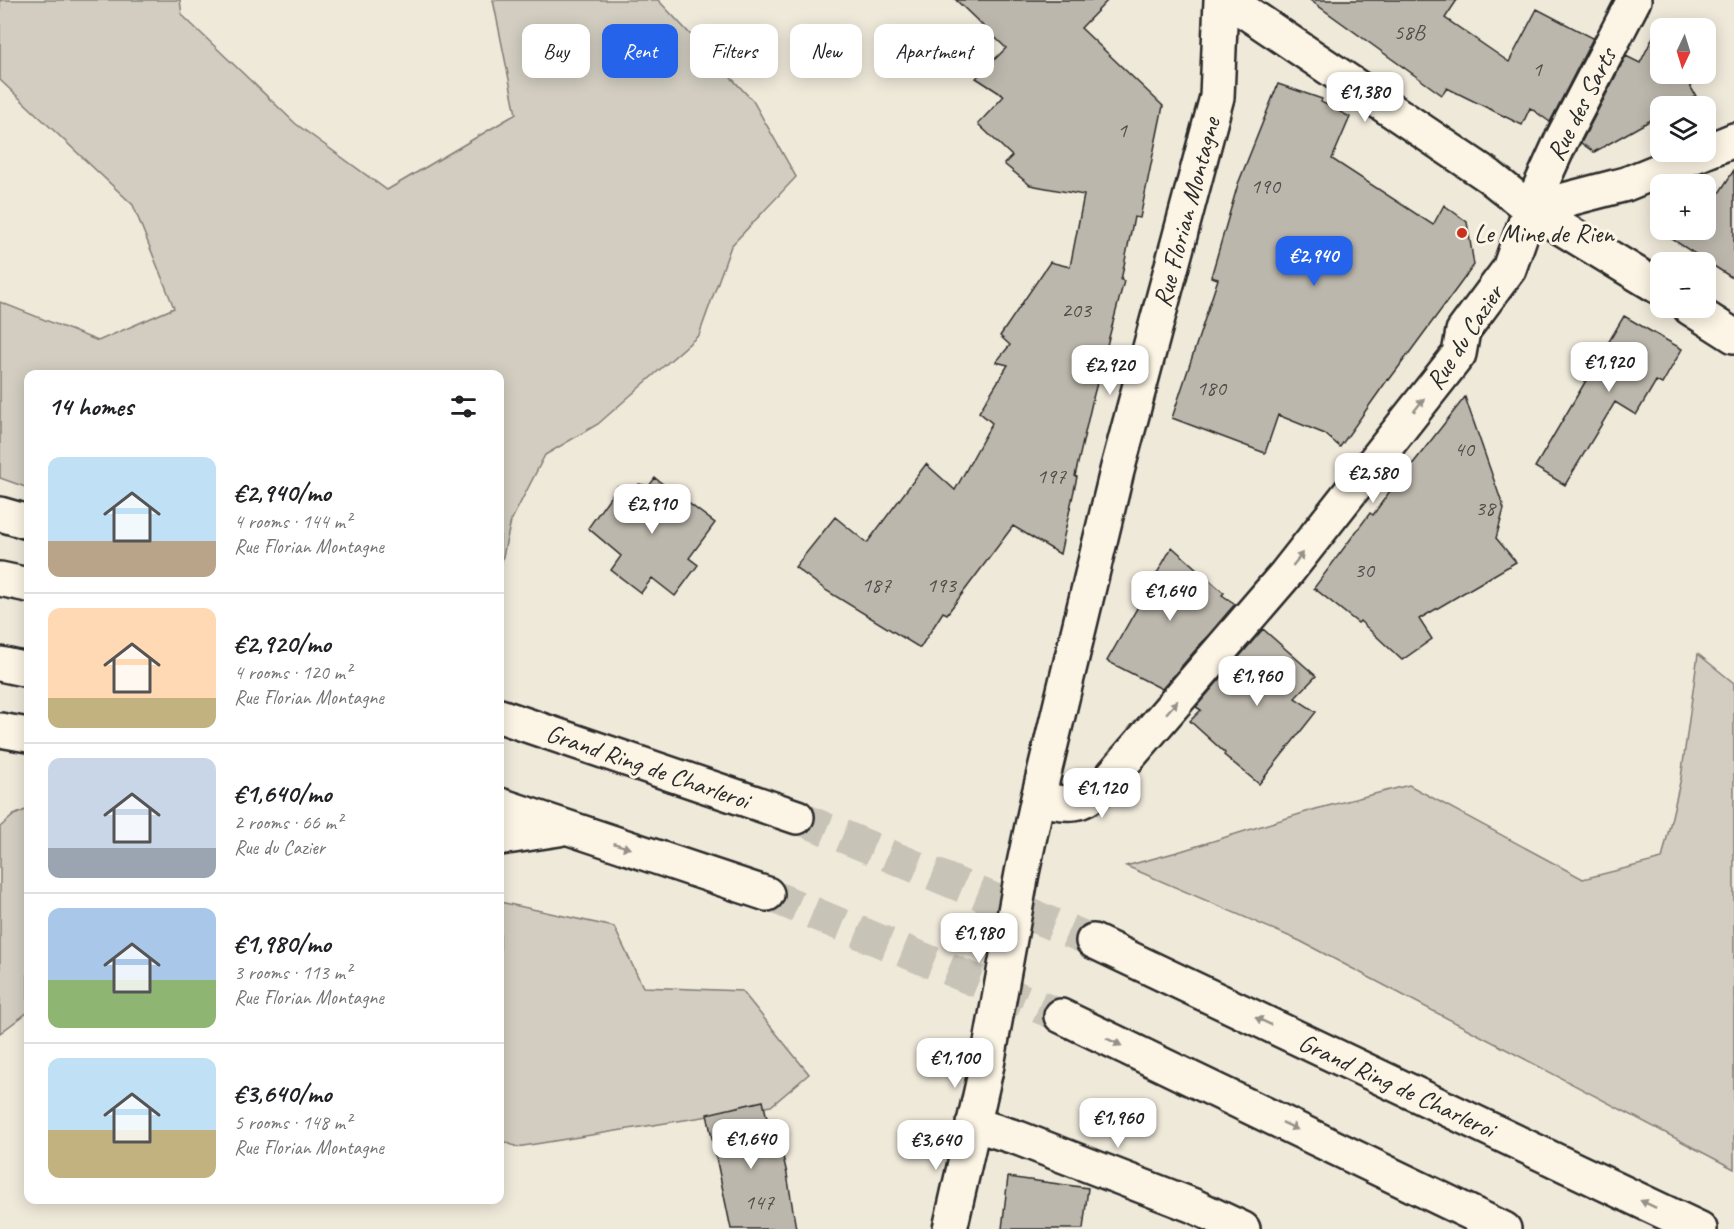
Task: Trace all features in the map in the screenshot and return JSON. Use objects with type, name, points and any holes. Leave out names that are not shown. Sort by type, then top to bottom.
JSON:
[{"type":"main road","name":"Rue Florian Montagne","points":[[950,1229],[987,1065],[1038,798],[1117,471],[1216,97],[1221,0]]},
{"type":"main road","points":[[1228,0],[1489,176],[1530,208],[1650,282]]},
{"type":"main road","name":"Rue des Sarts","points":[[1530,208],[1561,141],[1634,0]]},
{"type":"main road","points":[[1530,208],[1626,184],[1734,140]]},
{"type":"main road","name":"Rue du Cazier","points":[[1038,798],[1072,804],[1088,798],[1103,787],[1285,575],[1459,354],[1463,331],[1509,269],[1530,208]]},
{"type":"main road","points":[[1706,318],[1734,336]]},
{"type":"main road","points":[[0,514],[24,521]]},
{"type":"main road","points":[[0,579],[24,584]]},
{"type":"main road","points":[[0,664],[24,669]]},
{"type":"main road","name":"Grand Ring de Charleroi","points":[[504,717],[797,817]]},
{"type":"main road","points":[[0,730],[24,734]]},
{"type":"main road","points":[[504,806],[767,894]]},
{"type":"main road","points":[[504,837],[567,827]]},
{"type":"main road","name":"Grand Ring de Charleroi","points":[[1093,941],[1700,1229]]},
{"type":"main road","points":[[1061,1017],[1504,1229]]},
{"type":"main road","points":[[973,1124],[1018,1138],[1183,1201],[1243,1229]]},
{"type":"shaded area","points":[[0,0],[180,0],[182,15],[296,124],[387,190],[516,114],[493,0],[658,0],[690,34],[690,78],[731,78],[753,101],[796,177],[731,246],[699,335],[598,424],[545,455],[511,521],[504,552],[504,370],[24,370],[24,487],[0,478],[0,302],[98,341],[174,308],[133,205],[0,80]]},
{"type":"shaded area","points":[[1698,654],[1734,683],[1734,1169],[1300,941],[1126,866],[1316,809],[1409,785],[1583,879],[1662,859],[1681,778]]},
{"type":"shaded area","points":[[24,811],[24,1015],[0,1033],[0,827],[14,815]]},
{"type":"shaded area","points":[[504,903],[614,927],[643,987],[742,991],[809,1074],[771,1106],[517,1147],[504,1142]]},
{"type":"building","points":[[956,0],[1108,0],[1081,28],[1163,106],[1140,218],[1134,217],[1121,280],[1124,281],[1093,398],[1060,554],[1013,526],[947,614],[943,612],[920,648],[827,591],[795,567],[835,517],[867,543],[926,464],[955,490],[992,423],[979,412],[1008,365],[996,362],[1010,345],[1000,336],[1050,262],[1070,267],[1084,195],[1030,185],[1004,164],[1012,156],[978,124],[1004,96],[976,78],[994,78],[994,60],[1006,48],[994,36],[994,24],[981,24]]},
{"type":"building","points":[[1310,0],[1457,0],[1445,18],[1509,62],[1537,9],[1593,38],[1550,122],[1530,108],[1522,125],[1447,88],[1442,95]]},
{"type":"building","points":[[1650,43],[1650,84],[1689,84],[1696,96],[1650,96],[1650,121],[1594,152],[1581,143],[1626,56],[1640,63]]},
{"type":"building","points":[[1278,84],[1322,99],[1321,102],[1350,117],[1332,159],[1433,225],[1444,205],[1467,222],[1474,265],[1340,447],[1325,434],[1278,415],[1265,453],[1172,418],[1218,279],[1211,277],[1238,184]]},
{"type":"building","points":[[1734,170],[1734,279],[1716,267],[1716,252],[1692,252],[1674,240],[1716,240],[1716,198]]},
{"type":"building","points":[[1624,316],[1682,349],[1662,384],[1656,381],[1636,415],[1615,402],[1565,485],[1535,467]]},
{"type":"building","points":[[1465,397],[1504,509],[1496,538],[1516,562],[1419,619],[1432,639],[1402,660],[1360,621],[1358,623],[1314,588],[1370,513],[1373,515],[1409,464],[1411,466]]},
{"type":"building","points":[[655,478],[715,523],[689,558],[698,565],[675,596],[652,578],[641,593],[611,570],[621,556],[588,528],[618,486],[631,495],[639,484],[649,486]]},
{"type":"building","points":[[1172,547],[1224,593],[1222,595],[1235,604],[1162,689],[1107,661]]},
{"type":"building","points":[[1263,629],[1316,676],[1295,698],[1316,712],[1259,784],[1224,755],[1225,753],[1190,721],[1201,710],[1196,707]]},
{"type":"building","points":[[763,1101],[774,1149],[781,1148],[796,1229],[731,1229],[707,1114]]},
{"type":"building","points":[[1008,1177],[1088,1188],[1083,1229],[1002,1229]]},
{"type":"tunnel","points":[[797,817],[1093,941]]},
{"type":"tunnel","points":[[767,894],[1061,1016]]},
{"type":"place","name":"Le Mine de Rien","points":[[1462,233]]}]
